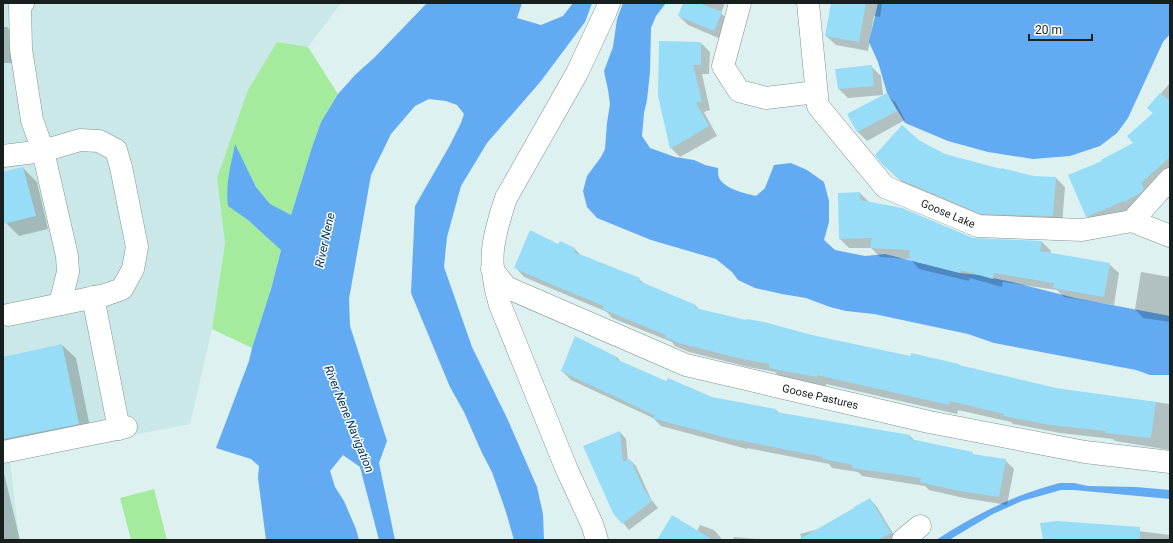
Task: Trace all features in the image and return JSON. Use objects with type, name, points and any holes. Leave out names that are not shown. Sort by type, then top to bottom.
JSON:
[{"type":"street","points":[[23,3],[20,6],[21,49],[32,120],[43,151],[66,256],[68,272],[60,304]]},
{"type":"street","points":[[608,540],[594,532],[567,470],[500,305],[492,270],[492,246],[506,198],[577,72],[609,3]]},
{"type":"street","points":[[740,3],[723,66],[739,91],[766,98],[816,92]]},
{"type":"street","name":"Goose Lake","points":[[808,3],[818,106],[885,187],[978,226],[1082,230],[1132,221]]},
{"type":"street","points":[[3,156],[43,151],[80,140],[99,141],[116,150],[121,167],[137,247],[133,269],[122,288],[93,297],[8,315]]},
{"type":"street","points":[[1170,179],[1132,221],[1170,236]]},
{"type":"street","name":"Goose Pastures","points":[[492,270],[506,287],[686,365],[929,422],[1085,452],[1170,462]]},
{"type":"street","points":[[3,452],[123,428],[93,297]]},
{"type":"street","points":[[903,540],[920,526]]},
{"type":"shaded area","points":[[3,3],[341,3],[308,47],[277,42],[217,178],[225,243],[212,329],[190,424],[10,459],[19,540],[3,540]]},
{"type":"green space","points":[[277,42],[308,47],[338,94],[321,122],[291,215],[270,205],[256,187],[235,145],[227,198],[248,220],[281,249],[271,289],[252,348],[212,329],[225,243],[217,178],[248,90]]},
{"type":"green space","points":[[154,489],[167,540],[131,540],[120,498]]},
{"type":"water","points":[[427,3],[522,3],[517,18],[541,25],[563,16],[573,3],[592,3],[585,22],[541,81],[487,143],[461,186],[447,237],[444,267],[472,347],[507,418],[537,487],[543,514],[544,540],[514,540],[492,472],[464,412],[450,387],[411,293],[415,206],[450,145],[464,114],[457,105],[446,101],[429,99],[415,106],[391,134],[371,175],[349,299],[350,326],[387,441],[379,463],[395,540],[379,540],[360,467],[343,455],[330,471],[335,487],[344,501],[359,540],[266,540],[258,478],[259,466],[251,459],[216,448],[249,361],[281,250],[248,220],[228,206],[228,183],[235,144],[256,187],[270,204],[291,215],[321,122],[338,94]]},
{"type":"water","points":[[623,3],[666,3],[656,16],[651,28],[650,72],[642,136],[650,148],[675,157],[694,160],[705,165],[718,168],[719,178],[730,188],[756,196],[765,188],[774,165],[791,163],[807,170],[824,182],[829,201],[829,222],[824,240],[835,250],[865,256],[885,254],[960,273],[979,275],[1075,298],[1170,316],[1170,375],[1150,375],[1136,370],[994,343],[968,334],[874,314],[846,311],[806,298],[755,288],[738,280],[732,272],[716,259],[651,240],[597,218],[587,207],[583,191],[587,176],[605,149],[610,104],[604,71],[613,47],[617,19]]},
{"type":"water","points":[[878,3],[1170,3],[1170,34],[1163,42],[1128,118],[1117,133],[1100,146],[1070,156],[1033,159],[988,152],[948,141],[905,123],[887,93],[878,62],[869,42]]},
{"type":"water","points":[[1060,483],[1074,483],[1088,486],[1136,487],[1170,490],[1170,499],[1061,490],[1022,501],[993,514],[949,540],[936,540],[966,522],[1011,499]]},
{"type":"building","points":[[683,3],[699,3],[722,12],[714,31],[678,16]]},
{"type":"building","points":[[831,3],[866,3],[859,42],[825,36]]},
{"type":"building","points":[[659,41],[701,42],[701,65],[693,65],[702,101],[696,103],[709,126],[670,149],[658,96]]},
{"type":"building","points":[[872,65],[874,86],[838,89],[835,69]]},
{"type":"building","points":[[887,93],[897,111],[857,132],[847,114]]},
{"type":"building","points":[[1160,93],[1169,100],[1170,99],[1170,157],[1141,183],[1144,189],[1140,193],[1124,202],[1086,217],[1068,175],[1102,161],[1101,160],[1133,143],[1127,136],[1153,113],[1147,108]]},
{"type":"building","points":[[902,125],[920,141],[945,154],[1034,176],[1056,177],[1053,216],[981,214],[899,179],[883,165],[875,155]]},
{"type":"building","points":[[23,167],[36,216],[3,224],[3,172]]},
{"type":"building","points":[[860,192],[860,200],[902,208],[973,238],[1042,241],[1040,251],[1110,263],[1104,297],[1053,288],[1054,283],[994,273],[993,279],[961,270],[960,273],[909,260],[910,250],[870,248],[872,238],[839,239],[838,193]]},
{"type":"building","points":[[530,230],[558,244],[560,241],[575,248],[574,252],[640,278],[639,281],[696,305],[695,308],[746,320],[764,322],[812,335],[910,356],[911,353],[1056,388],[1156,402],[1151,438],[1050,425],[1003,416],[1004,414],[950,401],[949,405],[817,375],[817,377],[769,368],[770,364],[738,358],[679,343],[665,337],[666,335],[602,309],[604,306],[514,268]]},
{"type":"building","points":[[575,336],[617,357],[616,359],[666,381],[668,378],[712,397],[776,409],[776,412],[910,435],[910,439],[973,452],[972,454],[1006,459],[999,497],[954,490],[920,482],[921,478],[852,468],[853,465],[823,459],[823,457],[739,441],[651,418],[656,416],[561,371]]},
{"type":"building","points":[[62,344],[79,424],[3,439],[3,357]]},
{"type":"building","points":[[620,431],[623,462],[630,459],[645,491],[652,501],[622,524],[613,513],[583,446]]},
{"type":"building","points":[[870,498],[891,533],[878,540],[798,540],[854,508]]},
{"type":"building","points":[[672,515],[713,540],[657,540]]},
{"type":"building","points":[[1057,521],[1140,527],[1140,540],[1043,540],[1040,523]]},
{"type":"water label","name":"River Nene","points":[[325,240]]},
{"type":"water label","name":"River Nene Navigation","points":[[349,419]]}]
